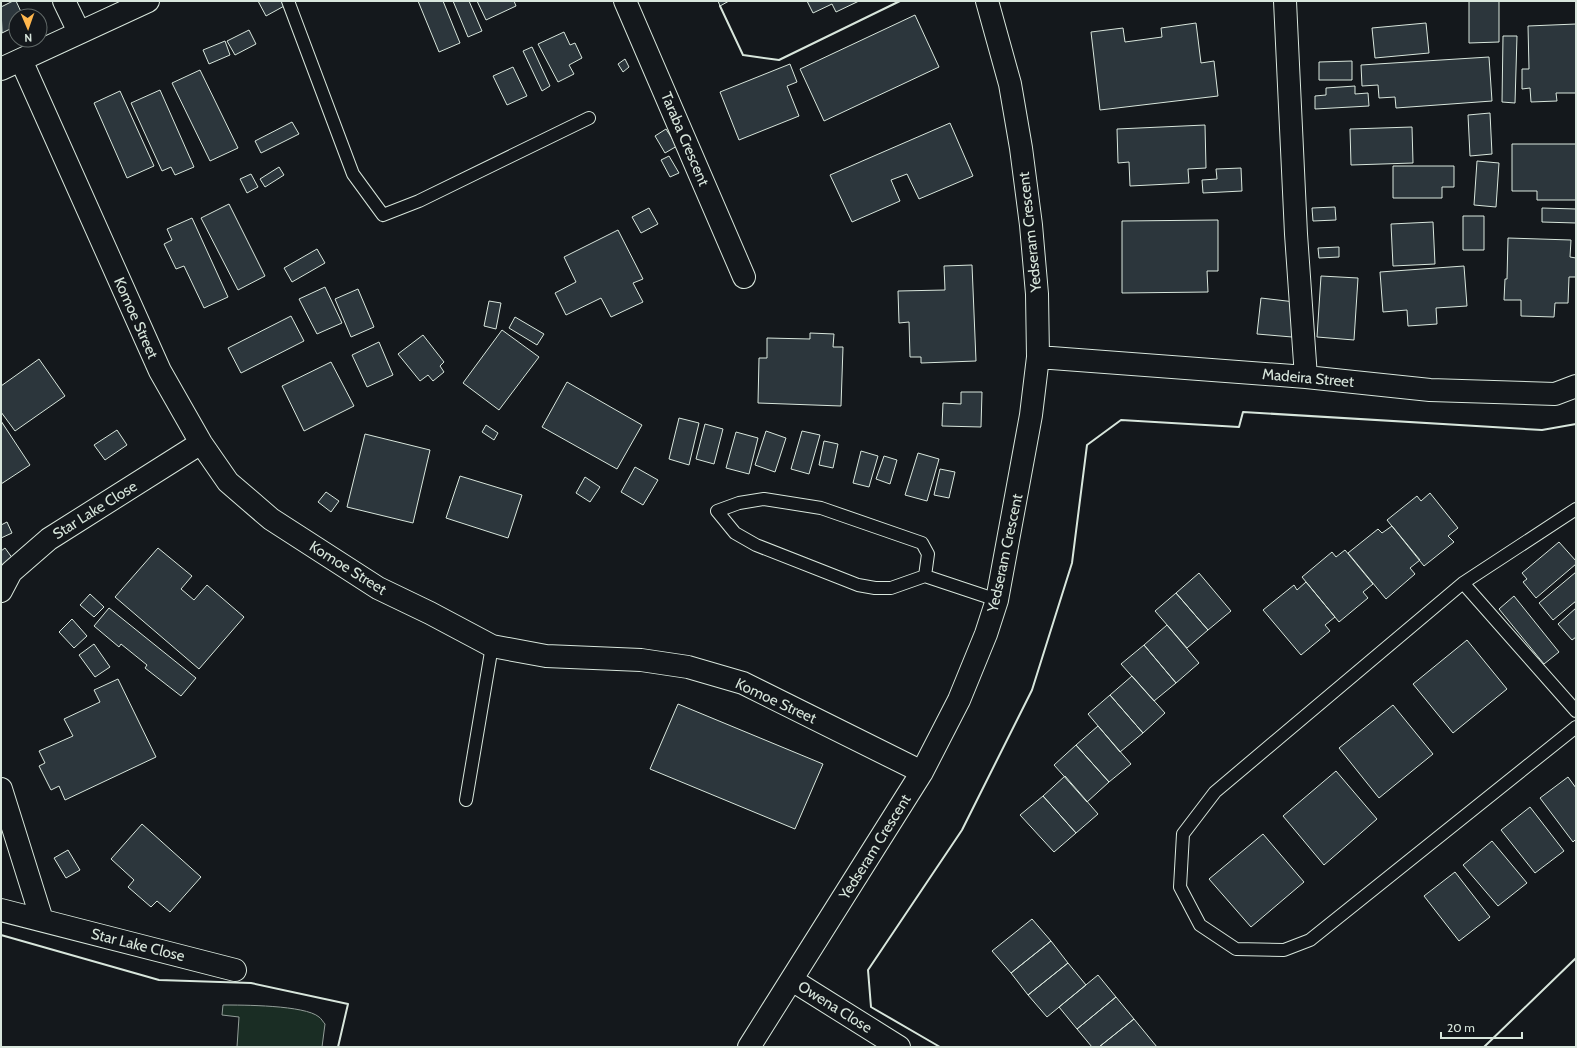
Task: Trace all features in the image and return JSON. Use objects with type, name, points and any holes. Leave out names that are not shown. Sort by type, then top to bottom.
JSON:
[{"type":"street","points":[[64,1],[79,32]]},
{"type":"street","points":[[1,69],[148,1]]},
{"type":"street","name":"Taraba Crescent","points":[[625,1],[744,277]]},
{"type":"street","name":"Yedseram Crescent","points":[[749,1047],[922,772],[959,700],[986,634],[997,600],[1030,422],[1038,357],[1037,294],[1031,225],[1021,148],[1010,84],[987,1]]},
{"type":"street","points":[[1285,1],[1296,234],[1306,377]]},
{"type":"street","name":"Komoe Street","points":[[20,60],[160,371],[201,443],[228,482],[271,519],[378,588],[430,613],[492,646],[546,656],[641,660],[695,669],[743,683],[922,772]]},
{"type":"street","name":"Madeira Street","points":[[1038,357],[1306,377],[1430,390],[1555,394],[1576,386]]},
{"type":"street","name":"Star Lake Close","points":[[1,591],[11,572],[49,539],[201,443]]},
{"type":"street","points":[[1,789],[42,920]]},
{"type":"street","name":"Star Lake Close","points":[[1,910],[235,970]]},
{"type":"street","name":"Owena Close","points":[[792,980],[898,1047]]},
{"type":"lane","points":[[288,1],[353,174],[383,215],[419,200],[589,118]]},
{"type":"lane","points":[[925,576],[928,554],[922,543],[822,508],[764,499],[739,503],[716,511],[735,533],[756,545],[858,585],[874,588],[891,588],[925,576],[997,600]]},
{"type":"lane","points":[[1576,509],[1463,583],[1215,792],[1183,834],[1180,887],[1200,925],[1236,949],[1284,950],[1310,940],[1576,727]]},
{"type":"lane","points":[[1463,583],[1576,711]]},
{"type":"lane","points":[[466,800],[492,646]]},
{"type":"green space","points":[[223,1005],[273,1006],[312,1013],[320,1018],[325,1024],[322,1047],[237,1047],[239,1017],[222,1015]]},
{"type":"building","points":[[16,1],[19,8],[8,8],[8,30],[2,33],[1,7]]},
{"type":"building","points":[[258,1],[284,1],[286,5],[266,16]]},
{"type":"building","points":[[418,1],[443,1],[460,43],[439,52]]},
{"type":"building","points":[[453,1],[469,1],[482,31],[468,37]]},
{"type":"building","points":[[477,1],[514,1],[516,6],[486,20]]},
{"type":"building","points":[[718,1],[729,1],[720,6]]},
{"type":"building","points":[[807,1],[859,1],[836,12],[832,4],[813,13]]},
{"type":"building","points":[[1469,1],[1499,1],[1499,42],[1469,43]]},
{"type":"building","points":[[915,15],[939,67],[824,121],[800,69]]},
{"type":"building","points":[[1196,23],[1201,63],[1214,61],[1218,96],[1100,110],[1091,32],[1123,28],[1125,42],[1162,37],[1161,28]]},
{"type":"building","points":[[1426,23],[1429,53],[1375,58],[1372,28]]},
{"type":"building","points":[[1576,24],[1576,93],[1556,93],[1557,101],[1531,102],[1530,88],[1522,89],[1522,69],[1529,69],[1528,26]]},
{"type":"building","points":[[249,30],[256,44],[235,55],[227,41]]},
{"type":"building","points":[[564,32],[570,45],[575,43],[582,58],[569,65],[574,74],[558,82],[538,44]]},
{"type":"building","points":[[1503,36],[1517,36],[1515,103],[1502,102]]},
{"type":"building","points":[[225,41],[230,55],[209,64],[203,50]]},
{"type":"building","points":[[532,47],[550,86],[542,91],[523,51]]},
{"type":"building","points":[[1489,57],[1492,101],[1396,108],[1395,97],[1379,98],[1378,85],[1362,86],[1361,65]]},
{"type":"building","points":[[625,59],[629,67],[623,72],[618,64]]},
{"type":"building","points":[[1352,61],[1352,80],[1319,80],[1319,62]]},
{"type":"building","points":[[790,64],[797,82],[787,86],[799,116],[739,140],[720,92]]},
{"type":"building","points":[[513,67],[527,96],[507,105],[493,76]]},
{"type":"building","points":[[200,70],[238,148],[210,161],[172,83]]},
{"type":"building","points":[[1355,86],[1355,94],[1368,93],[1369,106],[1315,109],[1315,96],[1326,95],[1326,88]]},
{"type":"building","points":[[160,90],[194,167],[175,175],[171,167],[162,171],[131,103]]},
{"type":"building","points":[[120,91],[154,166],[127,178],[94,103]]},
{"type":"building","points":[[1490,113],[1492,154],[1470,156],[1468,115]]},
{"type":"building","points":[[292,122],[299,134],[261,153],[255,141]]},
{"type":"building","points":[[950,123],[973,176],[919,199],[907,174],[891,180],[900,201],[852,222],[830,175]]},
{"type":"building","points":[[1205,125],[1206,168],[1188,169],[1189,183],[1130,186],[1129,162],[1118,163],[1117,129]]},
{"type":"building","points":[[1412,127],[1413,163],[1351,165],[1350,129]]},
{"type":"building","points":[[666,129],[677,146],[665,153],[655,136]]},
{"type":"building","points":[[1512,144],[1576,144],[1576,200],[1537,200],[1537,191],[1512,191]]},
{"type":"building","points":[[669,156],[679,173],[670,177],[661,160]]},
{"type":"building","points":[[1477,161],[1499,163],[1496,207],[1474,205]]},
{"type":"building","points":[[1393,166],[1454,166],[1454,187],[1442,187],[1442,198],[1393,198]]},
{"type":"building","points":[[279,167],[284,175],[265,187],[260,179]]},
{"type":"building","points":[[1241,168],[1242,191],[1203,193],[1202,180],[1217,179],[1216,169]]},
{"type":"building","points":[[251,174],[258,187],[247,193],[240,179]]},
{"type":"building","points":[[229,204],[265,276],[238,290],[201,218]]},
{"type":"building","points":[[1335,207],[1336,220],[1313,221],[1312,208]]},
{"type":"building","points":[[649,208],[658,224],[641,233],[632,217]]},
{"type":"building","points":[[1542,208],[1576,209],[1576,223],[1542,222]]},
{"type":"building","points":[[1463,216],[1484,216],[1484,250],[1463,250]]},
{"type":"building","points":[[192,218],[228,297],[204,308],[184,266],[176,269],[164,244],[172,240],[167,229]]},
{"type":"building","points":[[1218,220],[1218,271],[1207,271],[1208,292],[1122,293],[1122,221]]},
{"type":"building","points":[[1433,222],[1435,264],[1393,266],[1391,224]]},
{"type":"building","points":[[618,230],[643,279],[633,283],[643,302],[611,317],[601,298],[566,315],[555,293],[576,282],[564,257]]},
{"type":"building","points":[[1508,238],[1571,240],[1570,257],[1576,258],[1576,277],[1569,277],[1568,303],[1555,303],[1554,317],[1521,316],[1521,300],[1504,300],[1505,279],[1507,279]]},
{"type":"building","points":[[1339,247],[1339,257],[1319,258],[1318,248]]},
{"type":"building","points":[[317,249],[325,263],[292,282],[284,268]]},
{"type":"building","points":[[972,265],[976,361],[921,363],[921,357],[910,357],[909,322],[899,323],[898,291],[945,290],[944,266]]},
{"type":"building","points":[[1464,266],[1467,306],[1436,308],[1437,324],[1408,326],[1407,310],[1383,312],[1380,272]]},
{"type":"building","points":[[1321,276],[1358,278],[1354,340],[1317,337]]},
{"type":"building","points":[[325,287],[342,323],[317,334],[299,299]]},
{"type":"building","points":[[358,289],[374,327],[351,337],[335,299]]},
{"type":"building","points":[[1261,298],[1295,302],[1292,337],[1257,334]]},
{"type":"building","points":[[489,301],[501,303],[496,329],[484,326]]},
{"type":"building","points":[[291,316],[304,341],[241,373],[228,348]]},
{"type":"building","points":[[515,317],[544,334],[537,345],[509,328]]},
{"type":"building","points":[[502,330],[539,357],[499,410],[463,383]]},
{"type":"building","points":[[810,333],[834,334],[833,347],[843,347],[841,406],[758,403],[759,358],[767,358],[767,338],[810,339]]},
{"type":"building","points":[[423,335],[444,362],[440,366],[444,372],[433,381],[428,375],[420,381],[398,354]]},
{"type":"building","points":[[379,342],[393,375],[367,387],[352,355]]},
{"type":"building","points":[[39,359],[65,396],[15,431],[1,412],[1,386]]},
{"type":"building","points":[[331,362],[354,406],[304,431],[282,386]]},
{"type":"building","points":[[567,382],[642,425],[617,469],[542,427]]},
{"type":"building","points":[[961,392],[982,392],[981,427],[942,426],[943,403],[961,404]]},
{"type":"building","points":[[679,418],[699,423],[689,465],[669,459]]},
{"type":"building","points":[[1,421],[30,465],[1,484]]},
{"type":"building","points":[[705,424],[723,429],[714,464],[696,459]]},
{"type":"building","points":[[486,425],[498,433],[494,440],[482,432]]},
{"type":"building","points":[[117,430],[127,445],[105,460],[94,445]]},
{"type":"building","points":[[766,431],[786,438],[775,472],[755,465]]},
{"type":"building","points":[[802,431],[820,435],[809,474],[791,469]]},
{"type":"building","points":[[736,432],[758,438],[749,474],[726,468]]},
{"type":"building","points":[[365,434],[430,450],[413,523],[347,507]]},
{"type":"building","points":[[824,441],[838,444],[833,468],[819,465]]},
{"type":"building","points":[[861,451],[878,456],[869,487],[853,483]]},
{"type":"building","points":[[918,453],[939,459],[927,501],[905,495]]},
{"type":"building","points":[[884,456],[897,460],[890,484],[876,479]]},
{"type":"building","points":[[635,467],[658,480],[643,505],[621,492]]},
{"type":"building","points":[[940,469],[955,472],[949,498],[934,495]]},
{"type":"building","points":[[460,476],[522,495],[508,538],[446,518]]},
{"type":"building","points":[[585,477],[600,487],[590,502],[576,493]]},
{"type":"building","points":[[326,492],[339,501],[331,512],[318,502]]},
{"type":"building","points":[[1430,493],[1458,528],[1448,536],[1454,542],[1424,566],[1387,520],[1417,496],[1421,501]]},
{"type":"building","points":[[7,522],[12,533],[1,538],[1,525]]},
{"type":"building","points":[[1392,526],[1420,560],[1410,568],[1415,574],[1386,599],[1348,553],[1378,529],[1382,533]]},
{"type":"building","points":[[1559,542],[1576,561],[1576,564],[1536,598],[1523,582],[1527,579],[1522,573]]},
{"type":"building","points":[[5,548],[13,559],[1,569],[1,551]]},
{"type":"building","points":[[158,548],[192,576],[181,589],[194,600],[207,585],[244,617],[199,669],[115,597]]},
{"type":"building","points":[[1345,550],[1373,584],[1363,592],[1368,598],[1339,622],[1302,577],[1332,552],[1336,557]]},
{"type":"building","points":[[1576,572],[1576,601],[1553,620],[1539,603]]},
{"type":"building","points":[[1199,573],[1231,611],[1208,630],[1176,593]]},
{"type":"building","points":[[1306,582],[1335,617],[1325,625],[1330,631],[1301,655],[1263,610],[1294,585],[1297,590]]},
{"type":"building","points":[[1176,593],[1208,630],[1187,648],[1155,611]]},
{"type":"building","points":[[90,594],[104,607],[94,617],[80,605]]},
{"type":"building","points":[[1514,596],[1559,652],[1544,664],[1499,609]]},
{"type":"building","points":[[109,608],[196,678],[181,696],[145,668],[147,665],[121,644],[119,647],[94,626]]},
{"type":"building","points":[[1576,608],[1576,637],[1572,640],[1558,624]]},
{"type":"building","points":[[72,619],[87,636],[74,648],[59,632]]},
{"type":"building","points":[[1167,625],[1199,663],[1176,683],[1144,645]]},
{"type":"building","points":[[1467,640],[1507,689],[1453,733],[1413,684]]},
{"type":"building","points":[[94,644],[110,667],[95,677],[79,655]]},
{"type":"building","points":[[1144,645],[1176,683],[1154,701],[1121,664]]},
{"type":"building","points":[[1132,676],[1165,713],[1143,733],[1110,695]]},
{"type":"building","points":[[118,679],[156,757],[65,800],[59,786],[51,790],[39,766],[45,763],[39,751],[73,736],[64,719],[100,702],[94,690]]},
{"type":"building","points":[[1110,695],[1143,733],[1120,752],[1088,714]]},
{"type":"building","points":[[678,704],[823,764],[795,829],[650,769]]},
{"type":"building","points":[[1393,705],[1433,754],[1379,798],[1339,748]]},
{"type":"building","points":[[1098,726],[1131,764],[1109,782],[1076,745]]},
{"type":"building","points":[[1076,745],[1109,782],[1087,802],[1054,765]]},
{"type":"building","points":[[1336,771],[1377,819],[1324,865],[1283,816]]},
{"type":"building","points":[[1065,776],[1098,814],[1076,833],[1043,796]]},
{"type":"building","points":[[1568,777],[1576,788],[1576,839],[1573,842],[1540,798]]},
{"type":"building","points":[[1043,796],[1076,833],[1054,852],[1020,815]]},
{"type":"building","points":[[1530,807],[1564,851],[1535,873],[1501,830]]},
{"type":"building","points":[[142,824],[201,877],[170,912],[157,901],[151,907],[128,887],[134,880],[111,859]]},
{"type":"building","points":[[1263,834],[1304,882],[1251,927],[1209,879]]},
{"type":"building","points":[[1492,841],[1527,883],[1498,906],[1463,865]]},
{"type":"building","points":[[68,850],[80,870],[66,878],[54,858]]},
{"type":"building","points":[[1455,872],[1490,917],[1459,941],[1424,896]]},
{"type":"building","points":[[1032,919],[1051,941],[1011,973],[992,951]]},
{"type":"building","points":[[1051,941],[1068,963],[1028,995],[1011,973]]},
{"type":"building","points":[[1068,963],[1086,985],[1047,1017],[1028,995]]},
{"type":"building","points":[[1098,975],[1116,997],[1077,1029],[1059,1007]]},
{"type":"building","points":[[1116,997],[1134,1019],[1099,1047],[1092,1047],[1077,1029]]},
{"type":"building","points":[[1134,1019],[1157,1047],[1099,1047]]},
{"type":"wall","points":[[720,6],[743,55],[779,60],[900,1]]},
{"type":"wall","points":[[940,1047],[871,1007],[868,970],[962,830],[1032,690],[1072,563],[1087,445],[1121,420],[1239,427],[1243,412],[1542,430],[1576,424]]},
{"type":"wall","points":[[1,935],[159,980],[251,983],[348,1004],[338,1047]]},
{"type":"wall","points":[[1484,1047],[1576,958]]}]
